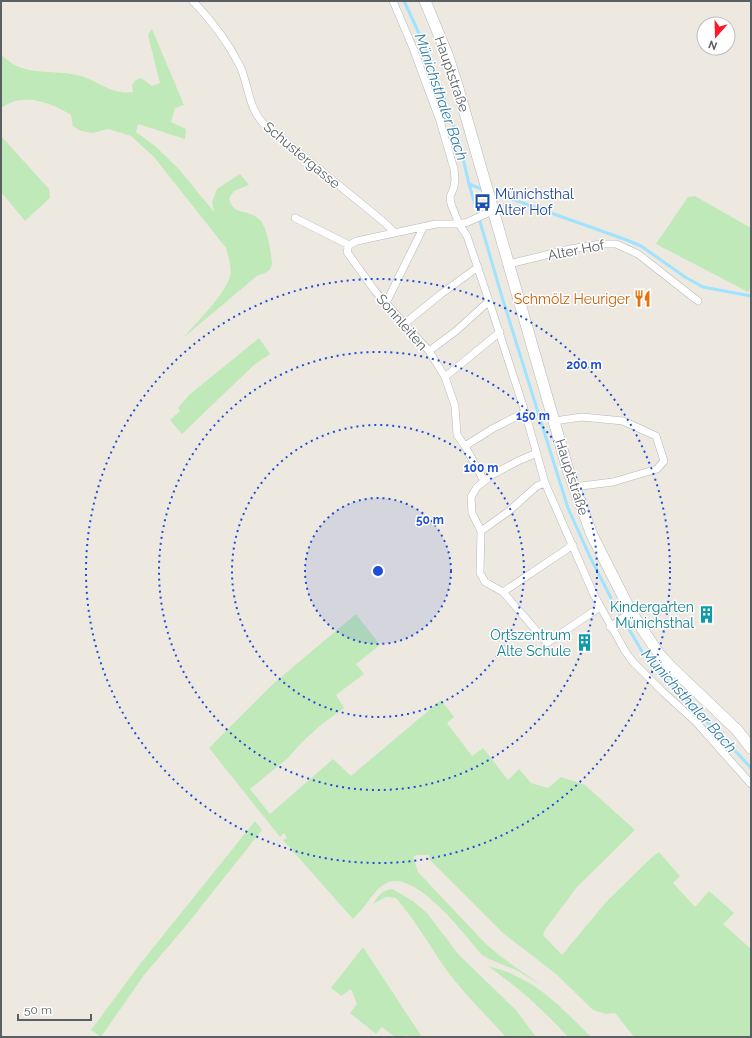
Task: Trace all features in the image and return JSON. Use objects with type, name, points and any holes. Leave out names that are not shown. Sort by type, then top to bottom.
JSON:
[{"type":"street","name":"Schustergasse","points":[[194,1],[216,26],[233,53],[241,68],[248,96],[257,116],[263,123],[385,222],[394,232]]},
{"type":"street","name":"Hauptstraße","points":[[393,1],[416,55],[440,121],[454,169],[454,187],[450,197],[451,204],[459,224],[467,236],[500,332],[545,483],[600,608],[614,624],[625,651],[633,662],[696,722],[751,784]]},
{"type":"street","name":"Hauptstraße","points":[[425,1],[447,54],[457,85],[487,185],[490,197],[489,212],[509,264],[574,487],[592,535],[629,614],[659,654],[731,724],[751,748]]},
{"type":"street","points":[[295,218],[349,245],[357,241],[394,232],[423,228],[436,224],[459,224],[468,222],[489,212]]},
{"type":"street","points":[[386,304],[423,228]]},
{"type":"street","name":"Alter Hof","points":[[509,264],[570,249],[601,244],[616,244],[638,254],[698,301]]},
{"type":"street","name":"Sonnleiten","points":[[349,245],[346,252],[358,270],[386,304],[429,351],[445,377],[455,406],[456,435],[465,446],[484,481]]},
{"type":"street","points":[[404,324],[478,267]]},
{"type":"street","points":[[429,351],[456,331],[489,301]]},
{"type":"street","points":[[445,377],[500,332]]},
{"type":"street","points":[[465,446],[492,429],[525,412]]},
{"type":"street","points":[[554,421],[582,417],[623,421],[656,436],[664,461],[657,469],[613,482],[574,487]]},
{"type":"street","points":[[537,453],[503,468],[477,487],[471,497],[472,513],[481,531],[480,573],[485,582],[503,592],[547,643],[600,608]]},
{"type":"street","points":[[481,531],[509,511],[537,486],[545,483]]},
{"type":"street","points":[[503,592],[573,545]]},
{"type":"street","points":[[614,624],[629,614]]},
{"type":"green space","points":[[152,29],[184,105],[175,108],[171,122],[186,129],[185,139],[138,124],[136,132],[155,146],[178,168],[214,212],[212,202],[217,189],[240,174],[249,185],[234,191],[229,198],[231,204],[237,210],[250,214],[262,222],[271,252],[272,265],[268,272],[258,275],[183,338],[222,292],[230,276],[230,265],[226,248],[154,157],[131,136],[108,129],[93,133],[81,131],[73,126],[71,115],[45,103],[27,100],[18,101],[9,103],[1,108],[1,55],[13,64],[28,70],[77,75],[115,91],[133,92],[132,85],[136,80],[141,78],[152,86],[160,83],[148,35]]},
{"type":"green space","points":[[1,136],[49,189],[50,198],[25,221],[1,192]]},
{"type":"green space","points":[[695,196],[751,228],[751,287],[748,292],[656,244],[688,197]]},
{"type":"green space","points":[[259,338],[270,354],[254,365],[182,434],[170,420],[180,411],[178,408],[189,395]]},
{"type":"green space","points":[[356,614],[380,645],[356,664],[364,674],[336,695],[344,708],[321,725],[302,742],[288,758],[250,789],[270,814],[333,759],[351,776],[441,700],[454,717],[447,723],[472,756],[483,748],[508,780],[519,769],[531,783],[548,788],[561,777],[585,785],[635,830],[577,887],[545,930],[543,935],[562,955],[606,902],[659,852],[680,876],[673,883],[695,907],[709,891],[734,913],[723,924],[751,949],[751,1037],[634,1037],[615,1013],[606,1014],[593,1010],[556,974],[504,934],[430,860],[429,855],[417,855],[413,857],[418,872],[485,943],[500,956],[541,985],[518,971],[482,955],[453,921],[427,896],[413,887],[401,882],[389,882],[381,886],[353,919],[283,840],[287,838],[284,833],[280,837],[209,748],[274,683]]},
{"type":"green space","points":[[255,821],[262,830],[185,927],[144,975],[101,1037],[91,1030],[140,964]]},
{"type":"green space","points":[[392,889],[413,901],[427,913],[459,955],[516,1010],[536,1037],[506,1037],[452,977],[416,924],[396,898],[386,897],[373,904],[381,894]]},
{"type":"green space","points":[[363,947],[422,1037],[409,1037],[406,1035],[404,1037],[395,1037],[382,1027],[376,1034],[350,1013],[357,1004],[351,989],[341,996],[331,988]]},
{"type":"green space","points":[[488,966],[523,979],[534,986],[573,1019],[591,1037],[568,1037],[530,999]]},
{"type":"waterway","name":"Münichsthaler Bach","points":[[404,1],[441,89],[460,145],[469,184],[502,297],[568,508],[590,557],[614,604],[643,653],[751,768]]},
{"type":"waterway","points":[[469,184],[484,190]]},
{"type":"waterway","points":[[492,192],[641,246],[685,277],[703,287],[751,296]]},
{"type":"place","name":"Münichsthal Alter Hof","points":[[482,202]]},
{"type":"place","name":"Schmölz Heuriger","points":[[643,299]]},
{"type":"place","name":"Kindergarten Münichsthal","points":[[707,615]]},
{"type":"place","name":"Ortszentrum Alte Schule","points":[[584,643]]}]
